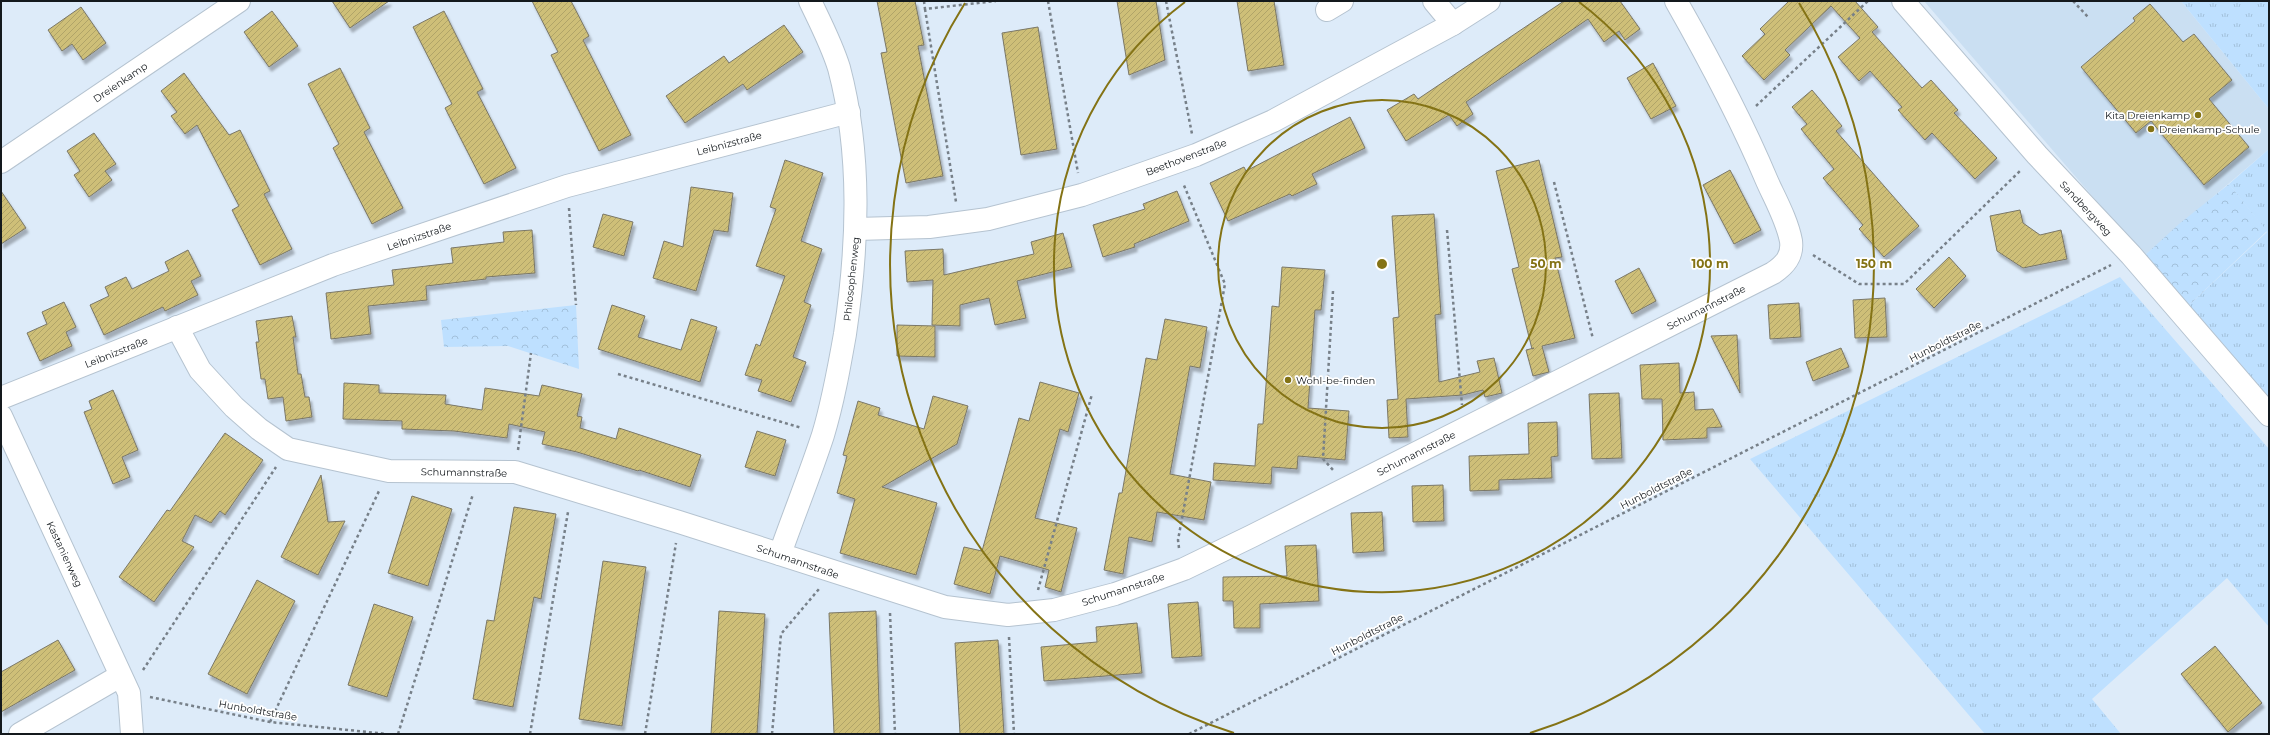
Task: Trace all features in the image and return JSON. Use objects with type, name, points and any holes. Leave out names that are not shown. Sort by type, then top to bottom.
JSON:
[{"type":"street","name":"Dreienkamp","points":[[1,162],[239,1]]},
{"type":"street","name":"Philosophenweg","points":[[780,554],[823,434],[838,376],[849,308],[856,229],[854,158],[849,112],[838,66],[810,1]]},
{"type":"street","points":[[1434,1],[1453,24]]},
{"type":"street","name":"Beethovenstraße","points":[[856,229],[929,227],[988,219],[1082,195],[1196,155],[1273,121],[1453,24],[1489,1]]},
{"type":"street","points":[[1676,1],[1738,116],[1791,240]]},
{"type":"street","name":"Sandbergweg","points":[[1903,1],[2037,155],[2131,255],[2269,415]]},
{"type":"street","name":"Leibnizstraße","points":[[1,398],[333,265],[567,186],[849,112]]},
{"type":"street","name":"Schumannstraße","points":[[176,327],[200,370],[234,407],[259,429],[288,449],[389,471],[515,472],[679,522],[945,607],[1008,615],[1054,610],[1115,594],[1184,569],[1350,487],[1773,273],[1784,265],[1790,254],[1791,240]]},
{"type":"street","name":"Kastanienweg","points":[[1,416],[124,684]]},
{"type":"street","points":[[20,734],[124,684],[132,734]]},
{"type":"path","points":[[924,1],[959,223]]},
{"type":"path","points":[[925,8],[996,1]]},
{"type":"path","points":[[1048,1],[1082,195]]},
{"type":"path","points":[[1166,1],[1196,155]]},
{"type":"path","points":[[1738,116],[1760,104],[1868,1]]},
{"type":"path","points":[[2073,1],[2088,17]]},
{"type":"path","points":[[1791,240],[1859,284],[1904,284],[2037,155]]},
{"type":"path","points":[[1175,162],[1225,284],[1178,540],[1184,569]]},
{"type":"path","points":[[1554,182],[1598,361]]},
{"type":"path","points":[[567,186],[576,305]]},
{"type":"path","points":[[1447,230],[1464,429]]},
{"type":"path","name":"Hunboldtstraße","points":[[1189,734],[2131,255]]},
{"type":"path","points":[[1333,291],[1323,459],[1350,487]]},
{"type":"path","points":[[515,472],[531,353]]},
{"type":"path","points":[[618,374],[823,434]]},
{"type":"path","points":[[1031,612],[1092,394]]},
{"type":"path","points":[[124,684],[288,449]]},
{"type":"path","points":[[270,722],[389,471]]},
{"type":"path","points":[[398,734],[480,472]]},
{"type":"path","points":[[530,734],[572,489]]},
{"type":"path","points":[[645,734],[679,522]]},
{"type":"path","points":[[772,734],[781,634],[832,572]]},
{"type":"path","points":[[889,590],[895,734]]},
{"type":"path","points":[[1008,615],[1014,734]]},
{"type":"path","name":"Hunboldtstraße","points":[[124,684],[270,722],[387,734]]},
{"type":"shaded area","name":"Dreienkamp-Schule","points":[[1924,1],[2181,1],[2269,109],[2269,149],[2144,256]]},
{"type":"green space","points":[[2181,1],[2269,1],[2269,109]]},
{"type":"green space","points":[[2269,149],[2269,397],[2187,307],[2267,232],[2229,184]]},
{"type":"green space","points":[[2229,184],[2267,231],[2187,307],[2144,256],[2179,224]]},
{"type":"green space","points":[[2120,277],[2269,449],[2269,627],[2227,578],[2092,699],[2121,734],[1985,734],[1750,459]]},
{"type":"green space","points":[[576,305],[579,369],[508,346],[444,347],[441,320]]},
{"type":"building","points":[[332,1],[389,1],[350,28]]},
{"type":"building","points":[[532,1],[571,1],[589,36],[583,40],[631,135],[599,151],[551,55],[558,52]]},
{"type":"building","points":[[877,1],[915,1],[924,45],[918,46],[943,176],[906,183],[881,53],[887,52]]},
{"type":"building","points":[[1117,1],[1156,1],[1165,60],[1129,75]]},
{"type":"building","points":[[1237,1],[1274,1],[1284,65],[1248,71]]},
{"type":"building","points":[[1564,1],[1620,1],[1640,29],[1625,40],[1619,31],[1604,42],[1588,19],[1466,102],[1473,114],[1457,126],[1449,115],[1406,141],[1387,110],[1414,94],[1418,99]]},
{"type":"building","points":[[1789,1],[1855,1],[1878,27],[1872,32],[1922,88],[1931,80],[1958,110],[1954,113],[1997,158],[1975,179],[1932,133],[1925,140],[1898,110],[1902,107],[1870,71],[1859,81],[1838,57],[1860,38],[1831,6],[1785,50],[1790,55],[1764,80],[1742,56],[1765,34],[1760,29]]},
{"type":"building","name":"Kita Dreienkamp","points":[[2150,4],[2183,42],[2194,34],[2232,80],[2209,99],[2249,147],[2204,185],[2151,121],[2136,133],[2081,67],[2135,21],[2133,18]]},
{"type":"building","points":[[81,7],[106,43],[83,60],[72,44],[62,51],[48,30]]},
{"type":"building","points":[[272,11],[298,46],[269,67],[244,32]]},
{"type":"building","points":[[444,11],[483,89],[477,92],[516,168],[484,184],[445,108],[452,104],[413,27]]},
{"type":"building","points":[[784,25],[803,52],[747,90],[743,84],[685,123],[666,96],[724,56],[729,63]]},
{"type":"building","points":[[1038,27],[1057,149],[1021,155],[1002,33]]},
{"type":"building","points":[[1653,63],[1676,106],[1651,119],[1627,78]]},
{"type":"building","points":[[340,68],[370,128],[364,132],[403,208],[372,224],[333,148],[339,144],[308,84]]},
{"type":"building","points":[[184,73],[229,135],[240,130],[270,191],[264,194],[292,249],[260,265],[232,210],[239,206],[197,125],[185,134],[171,116],[177,112],[161,91]]},
{"type":"building","points":[[1812,90],[1842,126],[1836,131],[1919,226],[1884,257],[1859,229],[1863,225],[1823,178],[1834,169],[1801,129],[1807,124],[1792,107]]},
{"type":"building","points":[[1350,117],[1365,148],[1312,174],[1317,184],[1292,196],[1290,194],[1228,221],[1210,183],[1244,167],[1246,171]]},
{"type":"building","points":[[94,133],[116,164],[105,171],[112,180],[89,197],[74,175],[80,171],[67,151]]},
{"type":"building","points":[[785,160],[823,173],[801,241],[822,249],[804,302],[811,305],[793,357],[806,362],[791,402],[758,391],[762,380],[745,375],[756,344],[760,346],[785,276],[756,266],[776,209],[770,207]]},
{"type":"building","points":[[1539,160],[1562,257],[1555,258],[1575,338],[1542,346],[1549,372],[1533,376],[1526,350],[1532,349],[1512,269],[1519,267],[1496,171]]},
{"type":"building","points":[[1730,170],[1761,230],[1734,244],[1703,185]]},
{"type":"building","points":[[691,187],[733,193],[728,232],[714,230],[696,291],[653,278],[664,241],[683,247]]},
{"type":"building","points":[[1,191],[26,228],[1,244]]},
{"type":"building","points":[[1177,191],[1189,221],[1134,244],[1135,247],[1103,257],[1093,225],[1145,209],[1143,204]]},
{"type":"building","points":[[2020,210],[2023,223],[2040,235],[2061,230],[2067,259],[2023,268],[1997,251],[1990,216]]},
{"type":"building","points":[[603,214],[633,222],[624,256],[593,247]]},
{"type":"building","points":[[1434,214],[1441,314],[1435,315],[1439,382],[1480,372],[1477,361],[1494,358],[1502,393],[1485,397],[1483,390],[1463,395],[1406,399],[1408,437],[1389,438],[1387,400],[1398,399],[1393,318],[1399,317],[1392,216]]},
{"type":"building","points":[[532,230],[535,273],[486,277],[486,279],[426,286],[427,300],[368,306],[371,334],[331,339],[326,293],[394,285],[392,270],[453,263],[451,248],[504,242],[503,232]]},
{"type":"building","points":[[1063,233],[1072,267],[1017,281],[1026,318],[995,325],[989,298],[960,305],[960,326],[932,325],[933,280],[907,282],[905,251],[943,249],[944,275],[1034,254],[1031,242]]},
{"type":"building","points":[[188,250],[201,276],[191,281],[198,295],[165,311],[163,307],[104,335],[90,305],[109,296],[105,287],[126,277],[132,289],[169,271],[165,262]]},
{"type":"building","points":[[1949,257],[1966,276],[1934,308],[1916,289]]},
{"type":"building","points":[[1282,267],[1325,270],[1321,310],[1315,310],[1308,408],[1349,411],[1345,460],[1298,456],[1297,469],[1272,467],[1271,484],[1213,480],[1214,463],[1255,466],[1258,424],[1263,424],[1272,306],[1279,307]]},
{"type":"building","points":[[1639,268],[1656,301],[1632,314],[1615,281]]},
{"type":"building","points":[[1885,298],[1887,337],[1855,338],[1853,300]]},
{"type":"building","points":[[64,302],[76,327],[66,332],[72,346],[40,361],[27,333],[47,324],[42,312]]},
{"type":"building","points":[[1799,303],[1801,337],[1770,339],[1768,305]]},
{"type":"building","points":[[612,305],[645,316],[638,337],[681,350],[691,319],[717,327],[700,382],[598,349]]},
{"type":"building","points":[[292,316],[296,337],[293,337],[298,374],[301,374],[305,397],[309,397],[312,417],[286,421],[283,397],[268,399],[265,379],[261,379],[256,342],[259,342],[256,321]]},
{"type":"building","points":[[1165,319],[1207,327],[1200,368],[1190,366],[1170,474],[1211,482],[1204,520],[1157,512],[1152,542],[1129,537],[1123,574],[1104,570],[1119,493],[1122,493],[1146,358],[1157,360]]},
{"type":"building","points":[[897,325],[935,326],[935,357],[897,356]]},
{"type":"building","points":[[1737,335],[1740,393],[1711,336]]},
{"type":"building","points":[[1841,348],[1849,367],[1813,381],[1806,362]]},
{"type":"building","points":[[1679,363],[1680,393],[1694,392],[1695,410],[1713,409],[1722,427],[1707,428],[1707,438],[1663,440],[1662,399],[1642,399],[1640,365]]},
{"type":"building","points":[[1040,382],[1079,393],[1068,432],[1060,429],[1035,518],[1077,528],[1061,592],[1045,587],[1049,570],[1000,556],[990,594],[954,584],[964,547],[982,551],[1019,418],[1029,421]]},
{"type":"building","points":[[344,383],[379,385],[379,393],[446,395],[445,404],[482,410],[485,388],[539,396],[542,385],[582,394],[577,416],[582,417],[580,428],[616,439],[619,428],[701,455],[690,487],[639,470],[638,471],[577,452],[542,444],[545,432],[509,424],[507,438],[454,431],[402,429],[402,421],[343,419]]},
{"type":"building","points":[[113,390],[138,450],[122,457],[130,477],[113,484],[84,412],[92,409],[89,401]]},
{"type":"building","points":[[1619,393],[1622,458],[1592,459],[1589,394]]},
{"type":"building","points":[[933,396],[968,406],[957,444],[882,487],[937,503],[916,575],[840,553],[855,499],[837,493],[847,456],[843,455],[858,401],[880,408],[878,415],[924,429]]},
{"type":"building","points":[[1557,422],[1558,456],[1551,457],[1552,478],[1499,480],[1499,490],[1470,491],[1469,456],[1529,454],[1528,423]]},
{"type":"building","points":[[757,431],[786,440],[775,476],[745,467]]},
{"type":"building","points":[[225,433],[263,460],[225,515],[220,511],[211,523],[195,515],[182,541],[194,547],[154,602],[119,577],[167,510],[170,511]]},
{"type":"building","points":[[321,475],[328,522],[345,521],[318,575],[281,557]]},
{"type":"building","points":[[1443,485],[1444,521],[1413,522],[1412,486]]},
{"type":"building","points":[[412,496],[452,509],[428,586],[388,573]]},
{"type":"building","points":[[514,507],[556,514],[541,599],[534,597],[513,707],[473,699],[487,620],[494,621]]},
{"type":"building","points":[[1382,512],[1384,551],[1353,553],[1351,513]]},
{"type":"building","points":[[1316,545],[1319,601],[1260,604],[1260,628],[1234,628],[1233,601],[1223,601],[1223,577],[1287,576],[1285,546]]},
{"type":"building","points":[[603,561],[646,567],[622,726],[579,719]]},
{"type":"building","points":[[257,580],[295,601],[247,694],[208,674]]},
{"type":"building","points":[[1198,602],[1202,656],[1172,658],[1168,604]]},
{"type":"building","points":[[374,604],[413,617],[387,697],[348,685]]},
{"type":"building","points":[[719,611],[765,614],[757,734],[711,734]]},
{"type":"building","points":[[876,611],[880,734],[834,734],[829,613]]},
{"type":"building","points":[[1137,623],[1142,673],[1044,681],[1041,647],[1097,642],[1096,627]]},
{"type":"building","points":[[58,640],[75,670],[1,712],[1,672]]},
{"type":"building","points":[[998,640],[1004,734],[960,734],[955,643]]},
{"type":"building","points":[[2215,646],[2262,703],[2228,732],[2181,674]]},
{"type":"place","name":"Kita Dreienkamp","points":[[2198,115]]},
{"type":"place","name":"Dreienkamp-Schule","points":[[2151,129]]},
{"type":"place","name":"Wohl-be-finden","points":[[1288,380]]}]
